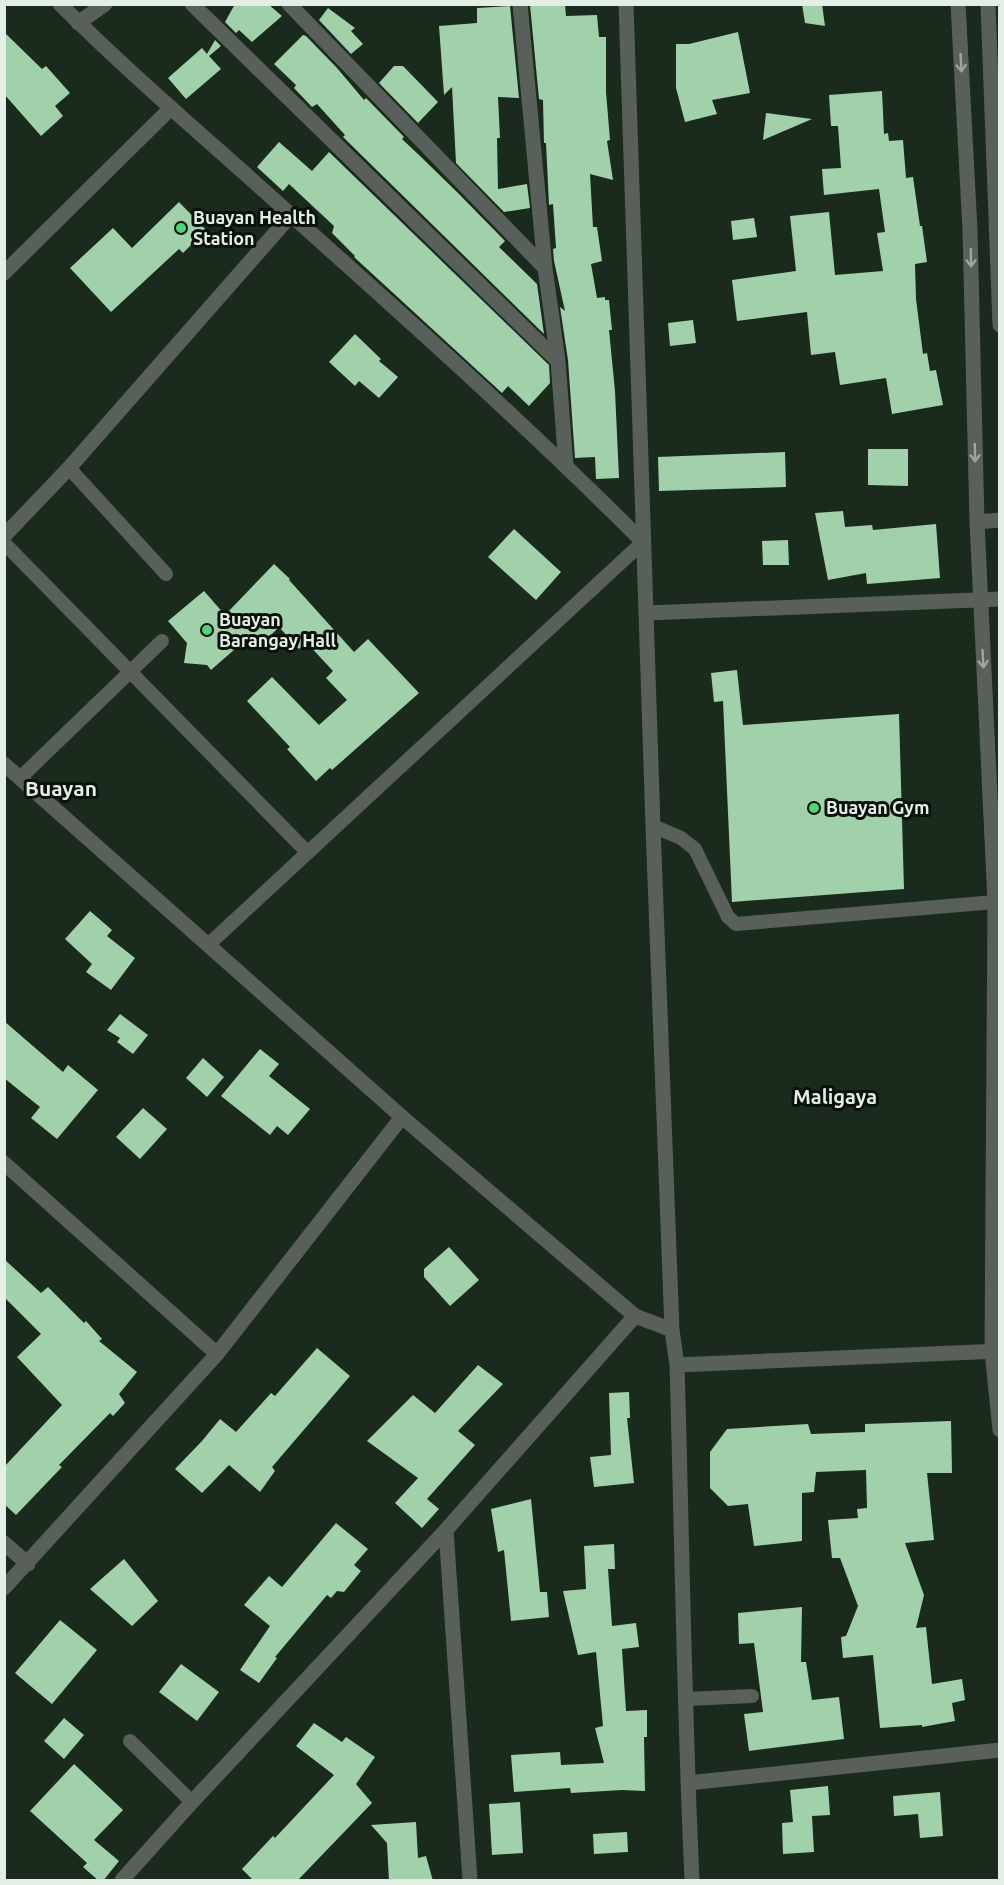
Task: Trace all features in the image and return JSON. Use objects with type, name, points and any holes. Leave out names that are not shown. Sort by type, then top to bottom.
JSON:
[{"type":"street","points":[[60,4],[170,109],[291,215],[566,466],[644,542]]},
{"type":"street","points":[[78,23],[105,4]]},
{"type":"street","points":[[192,4],[558,361]]},
{"type":"street","points":[[289,4],[545,268]]},
{"type":"street","points":[[520,4],[545,268],[558,361],[566,466]]},
{"type":"street","points":[[626,4],[653,826],[672,1330],[677,1365],[692,1881]]},
{"type":"street","points":[[958,4],[970,231],[977,522],[995,902],[996,1351],[999,1430]]},
{"type":"street","points":[[988,4],[998,227],[999,325]]},
{"type":"street","points":[[4,273],[170,109]]},
{"type":"street","points":[[4,536],[69,468],[291,215]]},
{"type":"street","points":[[970,231],[998,227]]},
{"type":"street","points":[[977,522],[999,520]]},
{"type":"street","points":[[647,613],[999,599]]},
{"type":"street","points":[[4,764],[402,1118],[635,1316],[672,1330]]},
{"type":"street","points":[[4,1588],[217,1354],[402,1118]]},
{"type":"street","points":[[4,1163],[217,1354]]},
{"type":"street","points":[[122,1881],[192,1802],[446,1530],[635,1316]]},
{"type":"street","points":[[677,1365],[996,1351]]},
{"type":"street","points":[[446,1530],[470,1881]]},
{"type":"street","points":[[4,1543],[28,1564]]},
{"type":"street","points":[[688,1783],[999,1750]]},
{"type":"lane","points":[[69,468],[166,574]]},
{"type":"lane","points":[[208,945],[644,542]]},
{"type":"lane","points":[[4,543],[308,853]]},
{"type":"lane","points":[[20,778],[162,641]]},
{"type":"lane","points":[[653,826],[681,838],[695,849],[728,917],[736,924],[995,902]]},
{"type":"lane","points":[[687,1699],[752,1696]]},
{"type":"lane","points":[[130,1741],[192,1802]]},
{"type":"building","points":[[235,4],[268,4],[282,16],[252,42],[239,30],[236,33],[225,22]]},
{"type":"building","points":[[565,4],[566,16],[597,15],[599,37],[606,37],[606,92],[610,140],[607,141],[613,180],[590,174],[593,227],[597,227],[602,261],[591,264],[597,298],[605,297],[605,300],[609,300],[619,478],[596,479],[595,457],[575,458],[568,360],[560,307],[565,311],[554,261],[553,249],[556,248],[553,204],[549,205],[543,100],[539,99],[530,5]]},
{"type":"building","points":[[802,4],[822,4],[825,26],[805,23]]},
{"type":"building","points":[[510,6],[519,98],[498,97],[500,138],[497,138],[498,189],[527,184],[530,208],[504,212],[456,163],[452,87],[444,95],[439,26],[477,23],[477,8]]},
{"type":"building","points":[[328,8],[355,28],[351,31],[363,44],[351,54],[319,20]]},
{"type":"building","points":[[4,32],[42,69],[46,66],[70,93],[55,106],[63,116],[41,136],[4,94]]},
{"type":"building","points":[[738,32],[750,93],[712,100],[717,114],[685,122],[676,88],[676,44],[689,44]]},
{"type":"building","points":[[303,35],[337,68],[364,100],[366,98],[404,137],[402,139],[505,241],[499,247],[537,284],[544,334],[343,137],[345,135],[317,104],[312,107],[294,88],[296,85],[274,64]]},
{"type":"building","points":[[215,40],[221,46],[209,56],[221,69],[186,99],[168,78],[202,48],[207,54]]},
{"type":"building","points":[[394,66],[403,66],[438,102],[418,123],[379,83]]},
{"type":"building","points":[[882,91],[884,134],[888,133],[889,141],[903,140],[906,178],[913,177],[927,262],[915,264],[916,299],[923,354],[927,353],[930,371],[936,370],[943,405],[892,414],[886,378],[840,385],[835,352],[811,355],[807,312],[737,321],[732,280],[796,271],[790,216],[829,212],[835,275],[883,271],[877,233],[885,232],[879,189],[824,195],[822,169],[841,168],[838,126],[831,126],[829,95]]},
{"type":"building","points":[[766,113],[812,119],[763,140]]},
{"type":"building","points":[[279,142],[312,171],[329,152],[549,365],[550,383],[529,406],[508,386],[502,393],[354,257],[332,233],[334,226],[289,184],[283,191],[257,167]]},
{"type":"building","points":[[179,202],[206,230],[183,253],[179,249],[111,312],[70,268],[113,228],[132,248]]},
{"type":"building","points":[[754,218],[757,237],[733,240],[731,221]]},
{"type":"building","points":[[693,320],[696,343],[670,346],[668,323]]},
{"type":"building","points":[[355,334],[381,359],[379,361],[398,377],[379,398],[359,381],[355,386],[329,362]]},
{"type":"building","points":[[868,449],[908,449],[908,486],[868,485]]},
{"type":"building","points":[[785,452],[786,487],[659,491],[658,457]]},
{"type":"building","points":[[843,511],[845,527],[872,525],[873,530],[936,524],[940,578],[867,584],[866,573],[828,580],[815,513]]},
{"type":"building","points":[[514,529],[561,572],[536,600],[488,557]]},
{"type":"building","points":[[788,540],[789,565],[763,565],[762,541]]},
{"type":"building","points":[[274,564],[354,652],[368,639],[419,693],[332,770],[330,768],[316,781],[287,749],[290,747],[247,701],[272,677],[319,725],[347,700],[326,678],[333,671],[306,642],[299,649],[279,627],[261,645],[251,635],[211,670],[207,665],[184,663],[187,643],[168,621],[204,591],[225,615]]},
{"type":"building","name":"Buayan Gym","points":[[737,670],[743,725],[899,714],[904,889],[732,902],[723,701],[714,702],[711,673]]},
{"type":"building","points":[[90,911],[112,930],[107,936],[135,958],[111,990],[86,972],[92,964],[65,939]]},
{"type":"building","points":[[120,1014],[148,1035],[133,1054],[117,1042],[120,1038],[107,1030]]},
{"type":"building","points":[[4,1021],[63,1072],[68,1065],[98,1090],[57,1139],[31,1118],[40,1107],[4,1078]]},
{"type":"building","points":[[260,1049],[279,1064],[269,1076],[310,1109],[288,1135],[277,1126],[270,1135],[221,1096]]},
{"type":"building","points":[[203,1058],[224,1077],[207,1097],[186,1078]]},
{"type":"building","points":[[143,1108],[167,1129],[140,1159],[116,1137]]},
{"type":"building","points":[[449,1247],[479,1280],[450,1306],[424,1277],[424,1269]]},
{"type":"building","points":[[4,1259],[41,1293],[48,1287],[84,1323],[86,1321],[102,1339],[99,1341],[137,1372],[119,1394],[125,1403],[113,1416],[110,1413],[59,1465],[62,1467],[16,1515],[4,1504],[4,1467],[62,1405],[17,1357],[41,1334],[4,1297]]},
{"type":"building","points":[[317,1348],[350,1376],[272,1467],[275,1471],[260,1492],[229,1465],[202,1493],[175,1469],[220,1419],[236,1432],[271,1393],[275,1396]]},
{"type":"building","points":[[478,1365],[503,1384],[458,1431],[475,1445],[427,1499],[439,1509],[422,1528],[395,1503],[418,1478],[367,1441],[413,1395],[435,1413]]},
{"type":"building","points":[[629,1392],[630,1418],[627,1418],[634,1483],[594,1487],[590,1457],[611,1455],[609,1393]]},
{"type":"building","points":[[951,1421],[952,1473],[927,1473],[934,1540],[905,1543],[924,1595],[916,1628],[926,1627],[932,1684],[962,1679],[965,1700],[952,1703],[955,1721],[922,1727],[922,1725],[880,1728],[873,1655],[843,1658],[841,1637],[846,1636],[858,1606],[840,1558],[832,1558],[828,1520],[858,1518],[857,1509],[867,1508],[866,1470],[816,1472],[814,1492],[802,1493],[802,1541],[754,1546],[748,1504],[728,1506],[710,1488],[710,1452],[727,1429],[808,1424],[811,1434],[865,1432],[865,1424]]},
{"type":"building","points":[[531,1499],[540,1592],[547,1592],[549,1617],[511,1621],[504,1550],[498,1552],[491,1509]]},
{"type":"building","points":[[336,1523],[368,1549],[354,1565],[361,1571],[344,1592],[337,1591],[331,1598],[327,1595],[275,1657],[277,1658],[259,1683],[240,1670],[270,1626],[244,1605],[269,1576],[282,1587]]},
{"type":"building","points":[[614,1544],[615,1569],[608,1569],[612,1626],[636,1623],[639,1647],[622,1649],[626,1711],[647,1710],[647,1737],[644,1737],[645,1791],[571,1793],[570,1788],[514,1792],[511,1755],[560,1752],[561,1765],[604,1763],[595,1728],[603,1726],[596,1652],[578,1655],[563,1591],[586,1589],[584,1546]]},
{"type":"building","points":[[124,1559],[158,1601],[132,1626],[90,1589]]},
{"type":"building","points":[[802,1607],[801,1662],[806,1662],[812,1700],[839,1697],[844,1739],[749,1751],[744,1714],[763,1712],[754,1643],[739,1644],[738,1613]]},
{"type":"building","points":[[60,1620],[97,1650],[52,1704],[15,1673]]},
{"type":"building","points":[[181,1664],[219,1692],[197,1721],[159,1692]]},
{"type":"building","points":[[64,1718],[84,1735],[64,1759],[44,1741]]},
{"type":"building","points":[[314,1723],[342,1742],[346,1737],[375,1757],[356,1784],[372,1803],[297,1881],[254,1881],[242,1869],[273,1836],[275,1838],[334,1775],[296,1746]]},
{"type":"building","points":[[74,1764],[123,1810],[94,1840],[119,1861],[103,1881],[99,1881],[83,1867],[87,1863],[30,1811]]},
{"type":"building","points":[[828,1786],[830,1815],[812,1816],[814,1852],[783,1854],[782,1823],[793,1822],[790,1790]]},
{"type":"building","points":[[940,1792],[943,1836],[920,1838],[918,1814],[894,1816],[893,1796]]},
{"type":"building","points":[[520,1802],[523,1853],[492,1855],[489,1804]]},
{"type":"building","points":[[416,1822],[418,1858],[426,1856],[433,1881],[389,1881],[387,1843],[371,1825]]},
{"type":"building","points":[[627,1832],[628,1852],[594,1854],[593,1834]]},
{"type":"place","name":"Buayan Health Station","points":[[181,228]]},
{"type":"place","name":"Buayan Barangay Hall","points":[[207,630]]},
{"type":"place","name":"Buayan Gym","points":[[814,808]]},
{"type":"district","name":"Buayan","points":[[61,789]]},
{"type":"district","name":"Maligaya","points":[[835,1097]]}]
